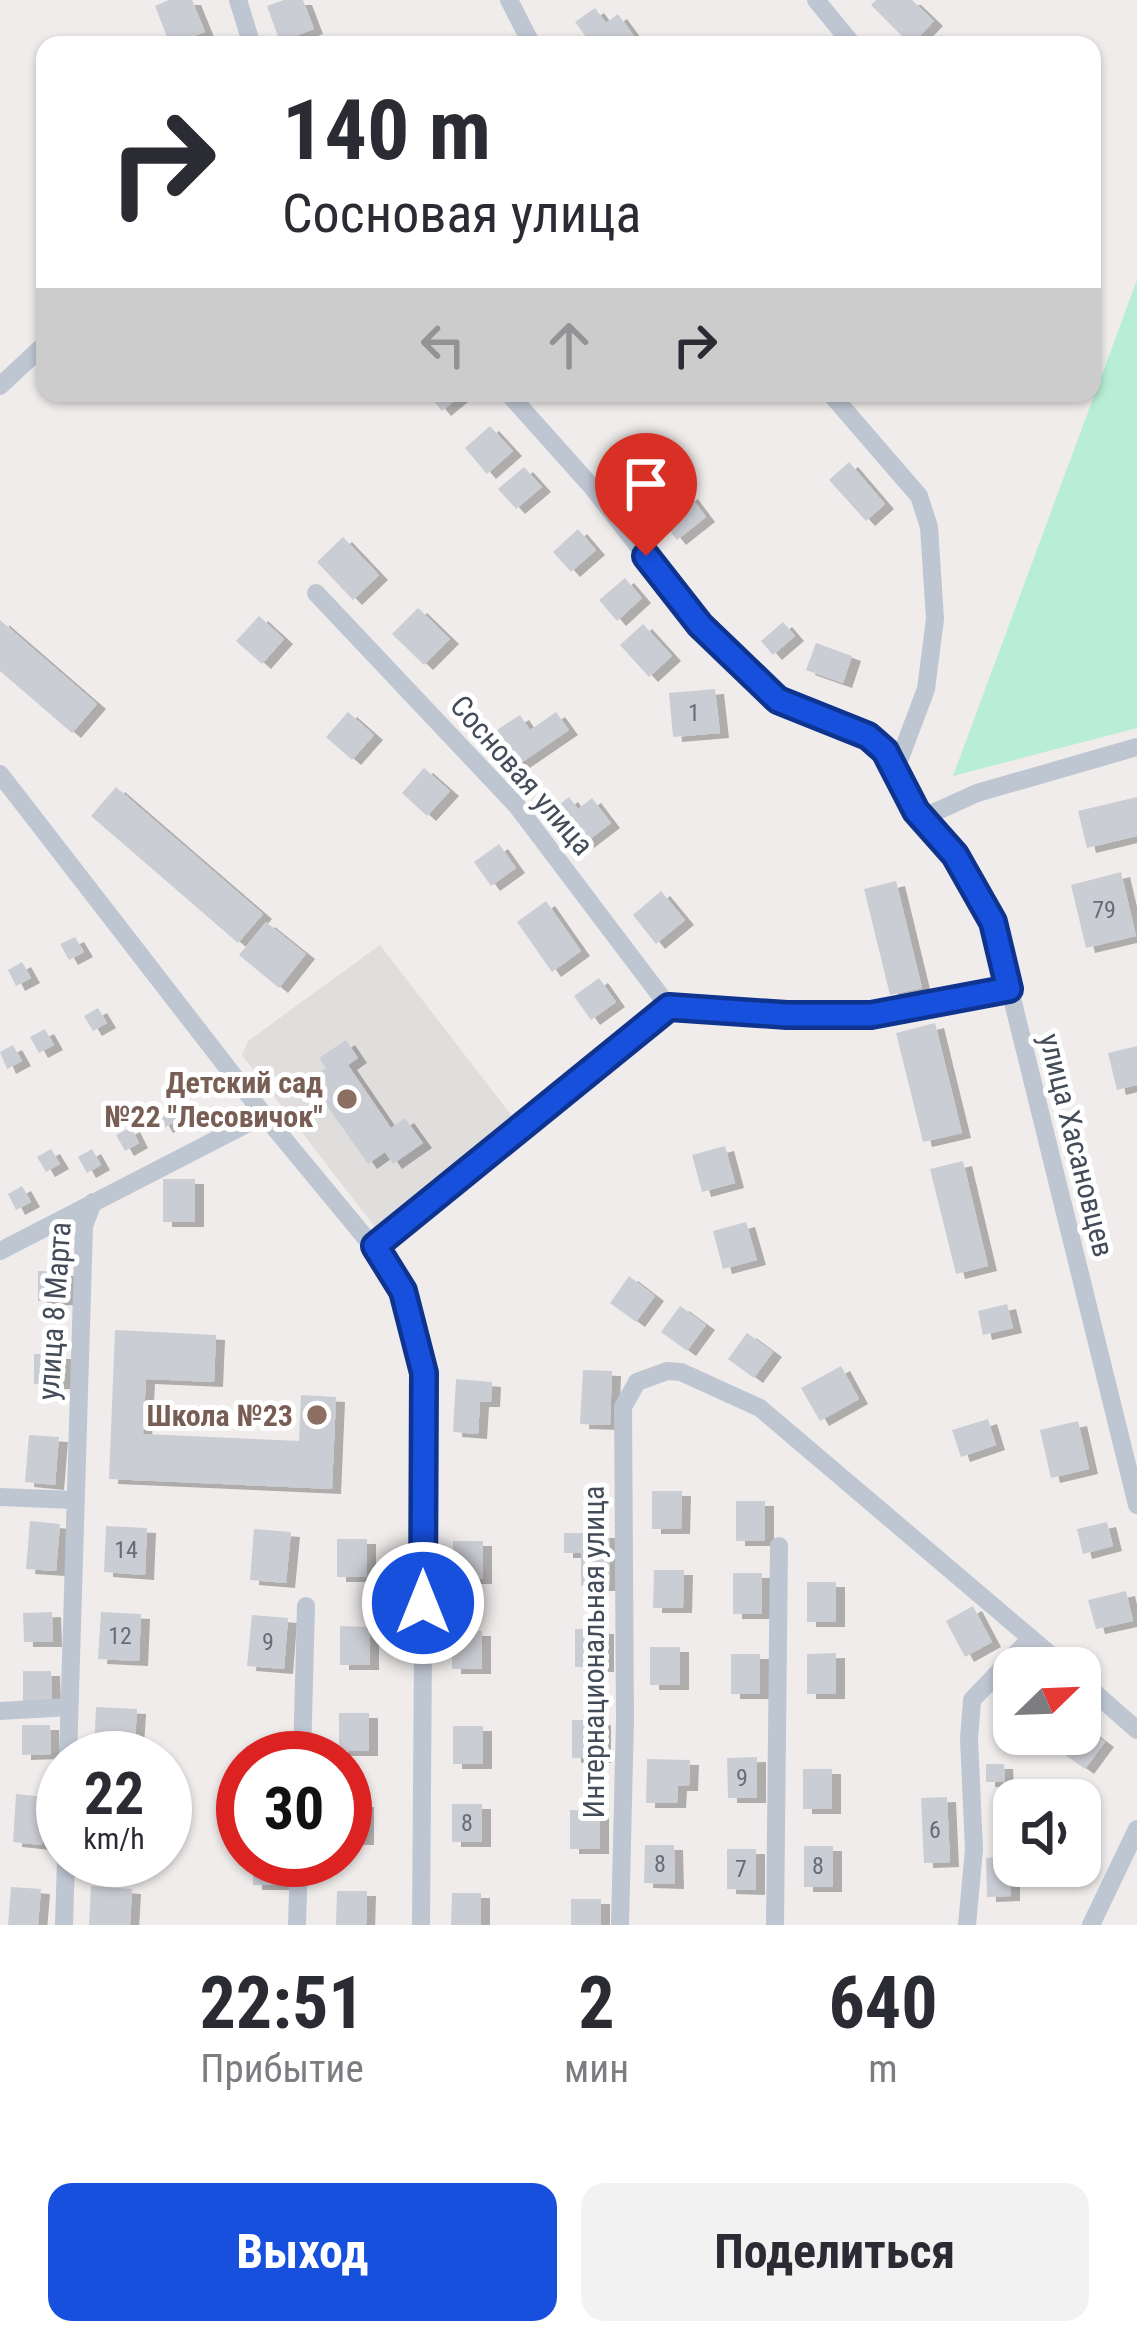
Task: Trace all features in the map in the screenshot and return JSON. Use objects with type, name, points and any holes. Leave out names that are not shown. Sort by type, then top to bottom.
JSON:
[{"type":"street","points":[[238,0],[249,36]]},
{"type":"street","points":[[509,0],[527,36]]},
{"type":"street","points":[[816,0],[846,36]]},
{"type":"street","points":[[0,386],[36,352]]},
{"type":"street","name":"улица Хасановцев","points":[[516,402],[716,640],[778,700],[868,736],[885,751],[922,818],[955,855],[993,922],[1137,1504]]},
{"type":"street","points":[[838,402],[910,484],[924,506],[929,527],[935,620],[926,689],[896,769]]},
{"type":"street","name":"Сосновая улица","points":[[316,593],[517,806],[669,1007]]},
{"type":"street","points":[[922,818],[977,793],[1137,747]]},
{"type":"street","points":[[0,774],[6,798],[375,1246],[403,1291],[424,1373],[421,1925]]},
{"type":"street","points":[[375,1246],[669,1007],[871,1015],[1009,989]]},
{"type":"street","name":"улица 8 Марта","points":[[69,1731],[85,1226],[93,1202],[263,1115]]},
{"type":"street","points":[[0,1251],[93,1202]]},
{"type":"street","name":"Интернациональная улица","points":[[620,1925],[625,1719],[623,1407],[637,1382],[667,1371],[681,1372],[760,1408],[1031,1638]]},
{"type":"street","points":[[0,1498],[74,1500]]},
{"type":"street","points":[[775,1925],[779,1546]]},
{"type":"street","points":[[303,1731],[306,1606]]},
{"type":"street","points":[[967,1925],[974,1849],[972,1700],[1031,1638],[1042,1647]]},
{"type":"street","points":[[1101,1698],[1137,1730]]},
{"type":"street","points":[[0,1711],[69,1707]]},
{"type":"street","points":[[1091,1925],[1137,1829]]},
{"type":"street","points":[[64,1925],[65,1887]]},
{"type":"street","points":[[297,1925],[298,1887]]},
{"type":"shaded area","points":[[380,945],[518,1124],[381,1235],[242,1055],[248,1041]]},
{"type":"green space","points":[[1137,280],[1137,728],[953,776],[1092,402],[1101,402],[1101,377]]},
{"type":"building","points":[[169,0],[192,0],[205,32],[167,36],[155,6]]},
{"type":"building","points":[[303,0],[314,29],[278,36],[267,6]]},
{"type":"building","points":[[876,0],[912,0],[934,21],[920,36],[902,36],[871,5]]},
{"type":"building","points":[[595,8],[606,23],[618,14],[634,36],[585,36],[575,22]]},
{"type":"building","points":[[490,426],[513,451],[487,474],[465,448]]},
{"type":"building","points":[[849,462],[885,504],[866,521],[829,480]]},
{"type":"building","points":[[652,463],[669,483],[646,503],[629,482]]},
{"type":"building","points":[[524,467],[542,487],[516,509],[498,489]]},
{"type":"building","points":[[689,494],[706,517],[677,540],[659,517]]},
{"type":"building","points":[[578,529],[596,550],[571,572],[553,552]]},
{"type":"building","points":[[343,537],[379,575],[353,600],[317,562]]},
{"type":"building","points":[[625,578],[642,598],[617,621],[599,600]]},
{"type":"building","points":[[418,608],[450,639],[424,665],[392,634]]},
{"type":"building","points":[[259,616],[284,639],[262,664],[236,641]]},
{"type":"building","points":[[0,620],[97,704],[72,733],[0,671]]},
{"type":"building","points":[[783,622],[795,636],[773,655],[761,641]]},
{"type":"building","points":[[643,624],[672,656],[649,677],[620,645]]},
{"type":"building","points":[[816,643],[852,656],[843,683],[806,670]]},
{"type":"building","points":[[715,689],[720,733],[673,737],[669,693]]},
{"type":"building","points":[[348,712],[374,735],[352,760],[326,737]]},
{"type":"building","points":[[556,712],[569,730],[512,769],[501,755],[510,749],[497,730],[520,715],[530,730]]},
{"type":"building","points":[[424,768],[450,791],[427,816],[402,793]]},
{"type":"building","points":[[116,787],[263,914],[238,943],[91,816]]},
{"type":"building","points":[[569,797],[578,809],[592,798],[611,823],[585,843],[551,811]]},
{"type":"building","points":[[1137,797],[1137,836],[1087,848],[1078,811]]},
{"type":"building","points":[[499,844],[516,868],[491,886],[474,862]]},
{"type":"building","points":[[1121,872],[1136,936],[1086,948],[1071,885]]},
{"type":"building","points":[[896,881],[922,988],[890,995],[864,889]]},
{"type":"building","points":[[661,891],[685,920],[656,944],[633,915]]},
{"type":"building","points":[[546,901],[581,951],[552,972],[517,922]]},
{"type":"building","points":[[266,922],[306,954],[279,988],[239,955]]},
{"type":"building","points":[[75,937],[84,952],[69,960],[60,944]]},
{"type":"building","points":[[22,962],[31,978],[16,986],[8,970]]},
{"type":"building","points":[[599,978],[616,1002],[591,1020],[574,996]]},
{"type":"building","points":[[98,1008],[107,1023],[93,1031],[84,1016]]},
{"type":"building","points":[[935,1023],[962,1133],[923,1142],[896,1033]]},
{"type":"building","points":[[45,1029],[54,1045],[39,1053],[30,1037]]},
{"type":"building","name":"Детский сад №22 \"Лесовичок\"","points":[[346,1040],[358,1058],[348,1065],[391,1128],[405,1118],[423,1143],[393,1164],[385,1152],[368,1164],[309,1080],[326,1068],[319,1058]]},
{"type":"building","points":[[13,1045],[22,1061],[7,1069],[0,1052]]},
{"type":"building","points":[[1137,1046],[1137,1085],[1117,1090],[1108,1053]]},
{"type":"building","points":[[172,1101],[182,1118],[164,1128],[154,1111]]},
{"type":"building","points":[[131,1127],[139,1143],[125,1151],[116,1135]]},
{"type":"building","points":[[725,1146],[735,1183],[702,1192],[692,1155]]},
{"type":"building","points":[[51,1149],[60,1164],[46,1172],[37,1157]]},
{"type":"building","points":[[92,1149],[101,1165],[87,1173],[78,1157]]},
{"type":"building","points":[[963,1161],[988,1266],[956,1274],[930,1169]]},
{"type":"building","points":[[163,1179],[195,1179],[195,1222],[163,1222]]},
{"type":"building","points":[[22,1186],[31,1202],[16,1210],[8,1194]]},
{"type":"building","points":[[746,1222],[757,1260],[723,1269],[713,1231]]},
{"type":"building","points":[[38,1271],[66,1271],[67,1300],[38,1301]]},
{"type":"building","points":[[629,1276],[655,1296],[636,1322],[610,1303]]},
{"type":"building","points":[[1007,1304],[1013,1328],[983,1335],[978,1311]]},
{"type":"building","points":[[680,1306],[706,1325],[687,1351],[661,1332]]},
{"type":"building","name":"Школа №23","points":[[115,1330],[216,1335],[214,1382],[146,1379],[143,1434],[299,1441],[301,1395],[336,1397],[332,1489],[109,1479]]},
{"type":"building","points":[[747,1333],[773,1352],[754,1378],[728,1359]]},
{"type":"building","points":[[34,1354],[62,1354],[63,1384],[34,1384]]},
{"type":"building","points":[[841,1366],[859,1399],[820,1421],[801,1388]]},
{"type":"building","points":[[583,1370],[612,1371],[610,1425],[580,1424]]},
{"type":"building","points":[[456,1379],[492,1382],[491,1402],[480,1402],[478,1434],[453,1432]]},
{"type":"building","points":[[988,1419],[996,1445],[961,1457],[952,1430]]},
{"type":"building","points":[[1078,1421],[1089,1469],[1051,1478],[1040,1430]]},
{"type":"building","points":[[29,1435],[59,1437],[55,1485],[25,1482]]},
{"type":"building","points":[[652,1491],[682,1491],[681,1529],[652,1529]]},
{"type":"building","points":[[736,1501],[765,1501],[765,1541],[736,1541]]},
{"type":"building","points":[[30,1521],[60,1524],[56,1571],[26,1569]]},
{"type":"building","points":[[1107,1522],[1113,1546],[1083,1554],[1077,1529]]},
{"type":"building","points":[[106,1526],[147,1528],[145,1575],[104,1572]]},
{"type":"building","points":[[254,1529],[291,1532],[286,1583],[250,1580]]},
{"type":"building","points":[[564,1533],[609,1533],[610,1586],[581,1586],[581,1553],[564,1553]]},
{"type":"building","points":[[337,1539],[367,1539],[367,1577],[337,1577]]},
{"type":"building","points":[[453,1541],[483,1541],[483,1579],[453,1579]]},
{"type":"building","points":[[654,1570],[684,1570],[683,1608],[653,1608]]},
{"type":"building","points":[[733,1573],[762,1573],[762,1614],[733,1614]]},
{"type":"building","points":[[807,1582],[836,1582],[836,1622],[807,1622]]},
{"type":"building","points":[[1126,1591],[1133,1621],[1096,1629],[1088,1600]]},
{"type":"building","points":[[973,1606],[992,1642],[965,1657],[946,1621]]},
{"type":"building","points":[[52,1612],[53,1642],[24,1642],[23,1613]]},
{"type":"building","points":[[101,1612],[141,1614],[139,1661],[98,1659]]},
{"type":"building","points":[[252,1615],[288,1618],[284,1669],[247,1666]]},
{"type":"building","points":[[340,1626],[370,1627],[370,1665],[340,1665]]},
{"type":"building","points":[[575,1629],[605,1629],[605,1667],[575,1667]]},
{"type":"building","points":[[452,1631],[482,1631],[482,1669],[452,1669]]},
{"type":"building","points":[[650,1647],[680,1647],[680,1685],[650,1685]]},
{"type":"building","points":[[836,1653],[836,1694],[807,1694],[807,1654]]},
{"type":"building","points":[[731,1654],[760,1654],[760,1694],[731,1694]]},
{"type":"building","points":[[23,1671],[51,1671],[52,1701],[23,1701]]},
{"type":"building","points":[[96,1707],[137,1709],[136,1731],[95,1731]]},
{"type":"building","points":[[339,1713],[369,1713],[369,1731],[339,1731]]},
{"type":"building","points":[[572,1720],[602,1720],[602,1758],[572,1758]]},
{"type":"building","points":[[22,1725],[50,1725],[50,1731],[36,1731],[36,1755],[22,1755]]},
{"type":"building","points":[[453,1726],[483,1726],[483,1764],[453,1764]]},
{"type":"building","points":[[1065,1755],[1095,1755],[1085,1769]]},
{"type":"building","points":[[757,1757],[757,1798],[728,1798],[727,1758]]},
{"type":"building","points":[[647,1759],[690,1760],[689,1786],[678,1786],[677,1803],[646,1803]]},
{"type":"building","points":[[986,1764],[1004,1764],[1005,1779],[986,1782]]},
{"type":"building","points":[[803,1769],[832,1769],[832,1809],[803,1809]]},
{"type":"building","points":[[16,1794],[36,1796],[36,1844],[13,1842]]},
{"type":"building","points":[[947,1797],[950,1862],[924,1863],[921,1798]]},
{"type":"building","points":[[452,1804],[482,1804],[482,1842],[452,1842]]},
{"type":"building","points":[[570,1810],[600,1811],[600,1849],[570,1849]]},
{"type":"building","points":[[645,1845],[674,1845],[675,1884],[644,1883]]},
{"type":"building","points":[[804,1846],[833,1846],[833,1887],[804,1887]]},
{"type":"building","points":[[727,1849],[756,1849],[756,1890],[727,1889]]},
{"type":"building","points":[[986,1858],[993,1858],[993,1887],[1011,1887],[1011,1896],[987,1897]]},
{"type":"building","points":[[11,1887],[41,1889],[38,1925],[8,1925]]},
{"type":"building","points":[[91,1887],[132,1889],[130,1925],[89,1925]]},
{"type":"building","points":[[337,1891],[367,1891],[366,1925],[336,1925]]},
{"type":"building","points":[[452,1893],[481,1893],[481,1925],[451,1925]]},
{"type":"building","points":[[571,1899],[601,1899],[601,1925],[571,1925]]},
{"type":"place","name":"Детский сад №22 \"Лесовичок\"","points":[[347,1099]]},
{"type":"place","name":"Школа №23","points":[[317,1415]]},
{"type":"route","points":[[423,1603],[424,1373],[412,1314],[393,1271],[375,1246],[669,1007],[871,1015],[1009,989],[993,922],[955,855],[916,811],[885,751],[868,736],[778,700],[700,625],[646,556]]}]
